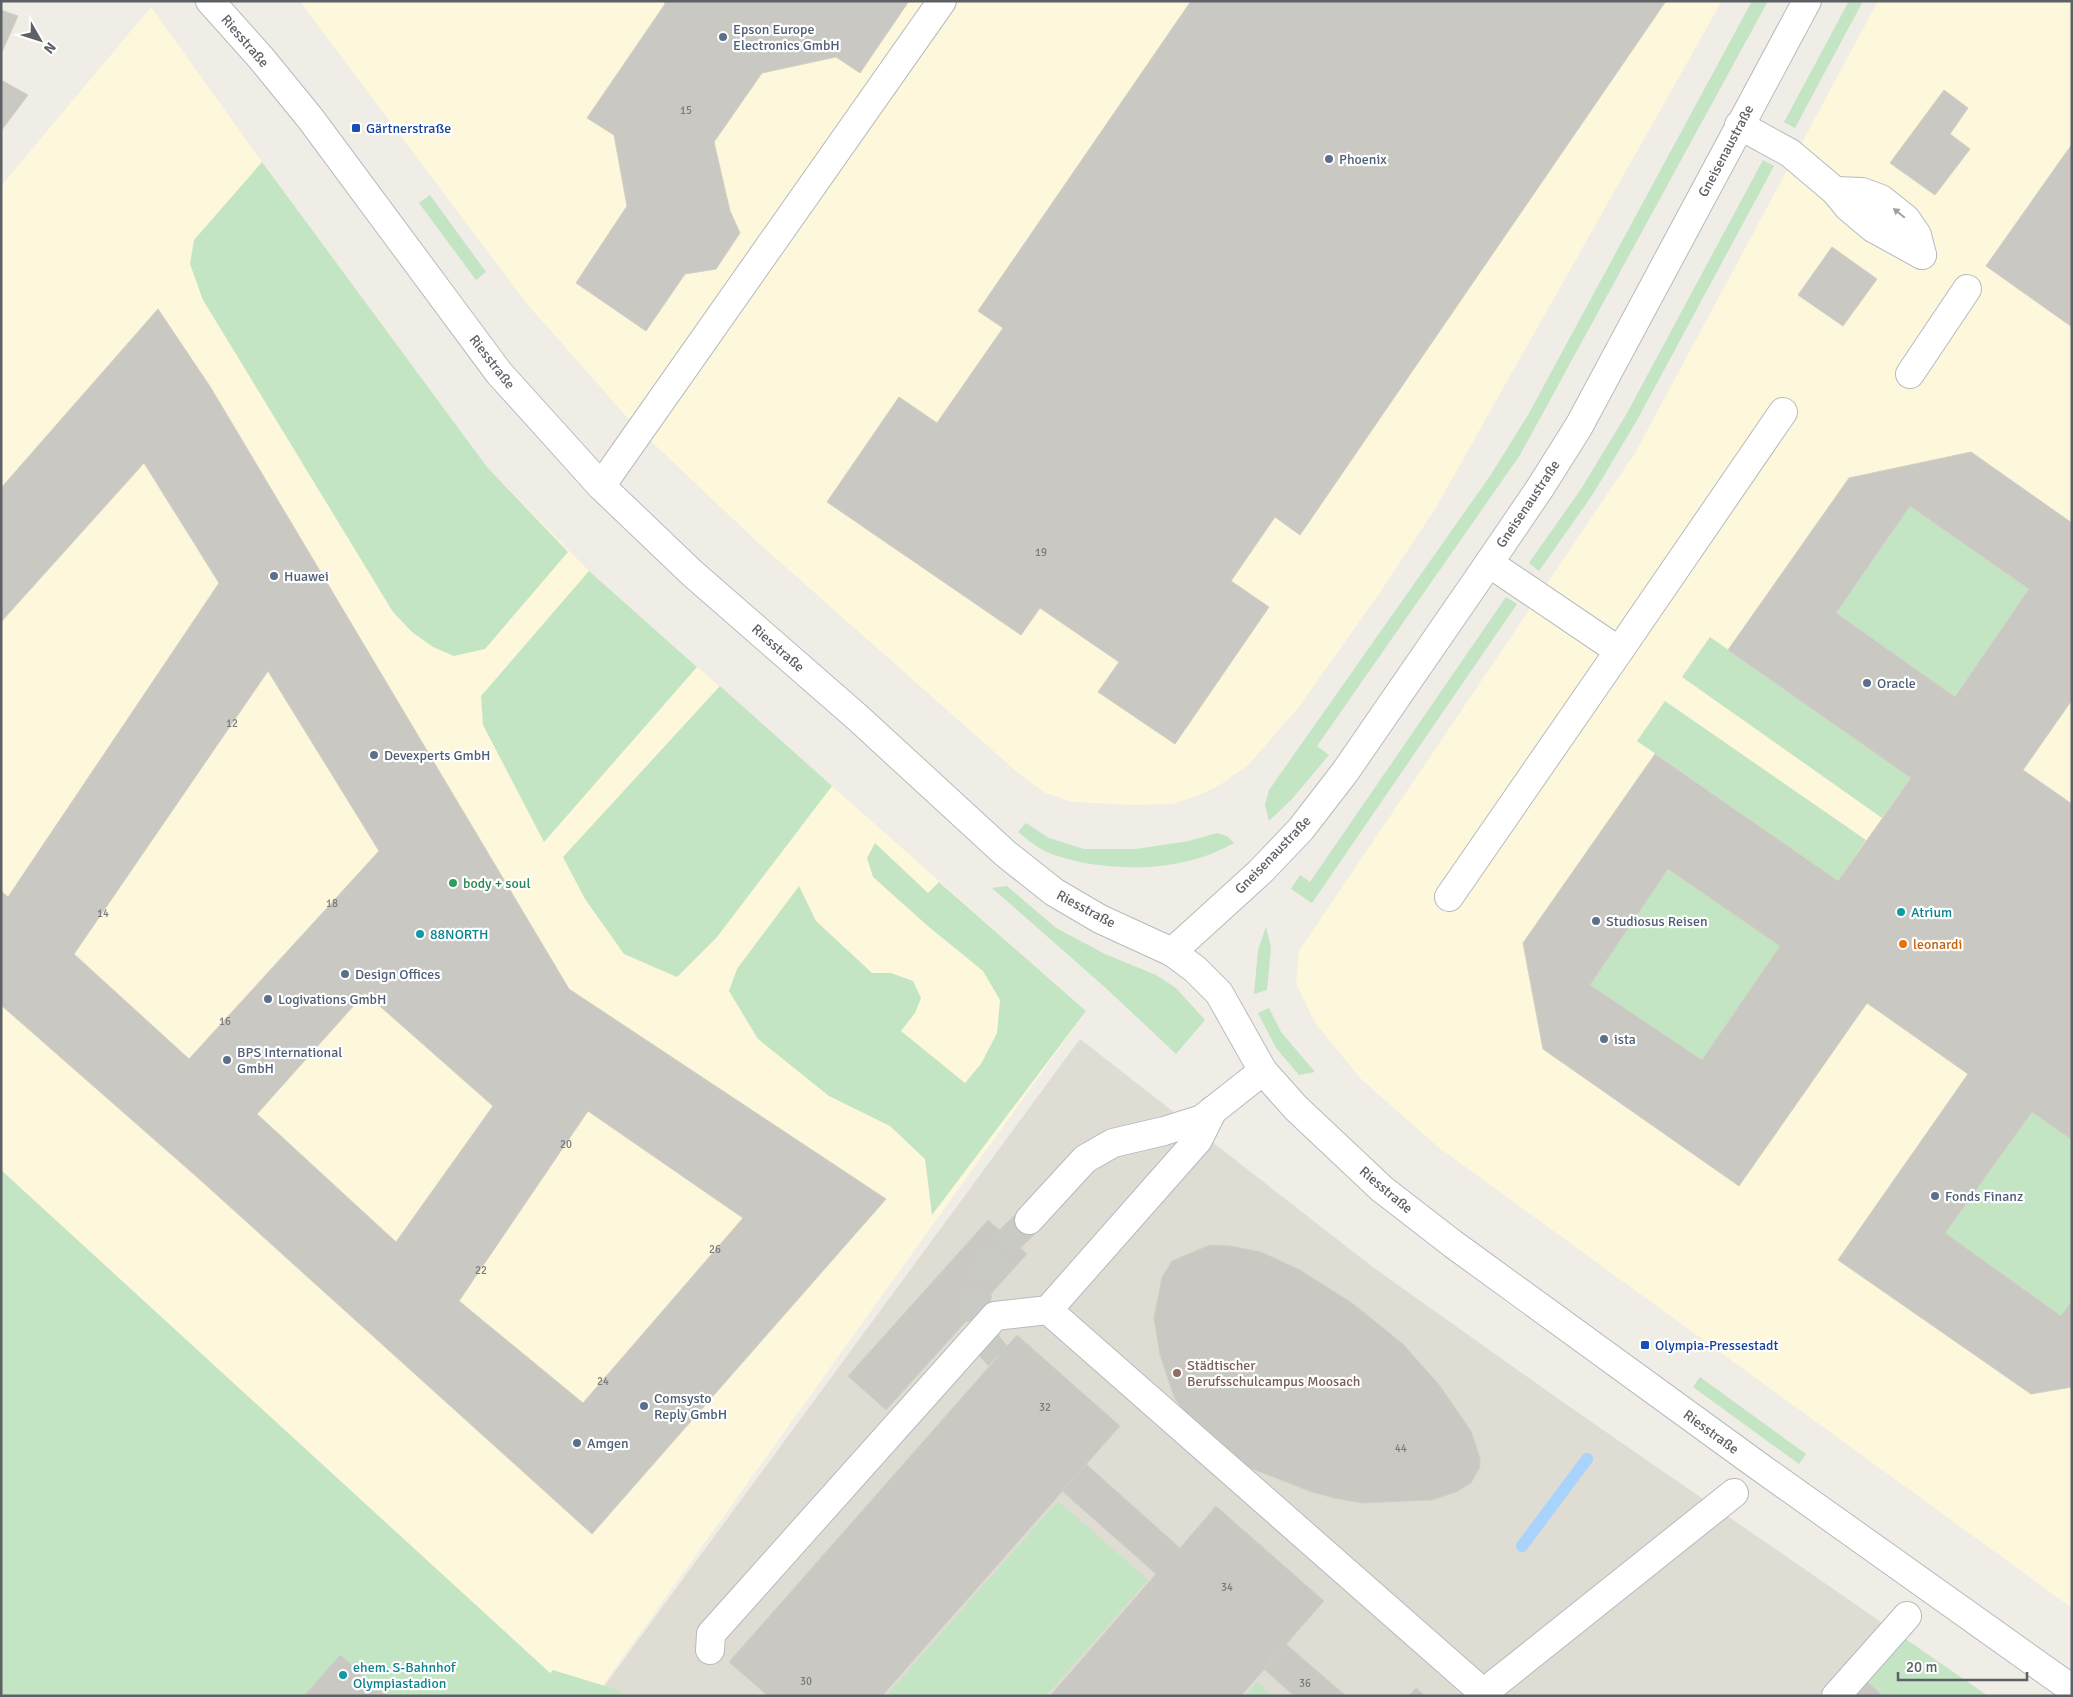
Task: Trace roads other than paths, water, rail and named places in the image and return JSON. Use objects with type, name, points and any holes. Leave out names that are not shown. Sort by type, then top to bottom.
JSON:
[{"type":"street","name":"Riesstraße","points":[[210,1],[261,58],[310,118],[499,373],[601,486],[692,573],[857,717],[1006,854],[1054,892],[1100,919],[1172,952],[1196,969],[1219,993],[1263,1071],[1296,1108],[1382,1189],[1452,1244],[1757,1465],[2072,1689]]},
{"type":"street","points":[[601,486],[942,1]]},
{"type":"street","name":"Gneisenaustraße","points":[[1172,952],[1260,872],[1301,829],[1344,772],[1540,488],[1579,426],[1807,1]]},
{"type":"street","points":[[1739,125],[1790,153],[1835,191]]},
{"type":"street","points":[[1910,374],[1967,289]]},
{"type":"street","points":[[1449,897],[1783,412]]},
{"type":"street","points":[[1490,562],[1532,593],[1619,651]]},
{"type":"street","points":[[1029,1220],[1085,1159],[1113,1143],[1164,1131],[1202,1119],[1263,1071]]},
{"type":"street","points":[[710,1650],[711,1634],[995,1316],[1048,1310],[1198,1140],[1213,1110]]},
{"type":"street","points":[[1048,1310],[1486,1695],[1496,1683],[1734,1493]]},
{"type":"street","points":[[1836,1696],[1907,1616]]},
{"type":"waterway","points":[[1522,1546],[1587,1459]]},
{"type":"tunnel","points":[[998,1356],[982,1334],[978,1322],[977,1297],[985,1272],[992,1260],[1029,1220]]},
{"type":"place","name":"Epson Europe Electronics GmbH","points":[[723,37]]},
{"type":"place","name":"Gärtnerstraße","points":[[356,128]]},
{"type":"place","name":"Phoenix","points":[[1329,159]]},
{"type":"place","name":"Huawei","points":[[274,576]]},
{"type":"place","name":"Oracle","points":[[1867,683]]},
{"type":"place","name":"Devexperts GmbH","points":[[374,755]]},
{"type":"place","name":"body + soul","points":[[453,883]]},
{"type":"place","name":"Atrium","points":[[1901,912]]},
{"type":"place","name":"Studiosus Reisen","points":[[1596,921]]},
{"type":"place","name":"88NORTH","points":[[420,934]]},
{"type":"place","name":"leonardi","points":[[1903,944]]},
{"type":"place","name":"Design Offices","points":[[345,974]]},
{"type":"place","name":"Logivations GmbH","points":[[268,999]]},
{"type":"place","name":"ista","points":[[1604,1039]]},
{"type":"place","name":"BPS International GmbH","points":[[227,1060]]},
{"type":"place","name":"Fonds Finanz","points":[[1935,1196]]},
{"type":"place","name":"Olympia-Pressestadt","points":[[1645,1345]]},
{"type":"place","name":"Städtischer Berufsschulcampus Moosach","points":[[1177,1373]]},
{"type":"place","name":"Comsysto Reply GmbH","points":[[644,1406]]},
{"type":"place","name":"Amgen","points":[[577,1443]]},
{"type":"place","name":"ehem. S-Bahnhof Olympiastadion","points":[[343,1675]]}]
